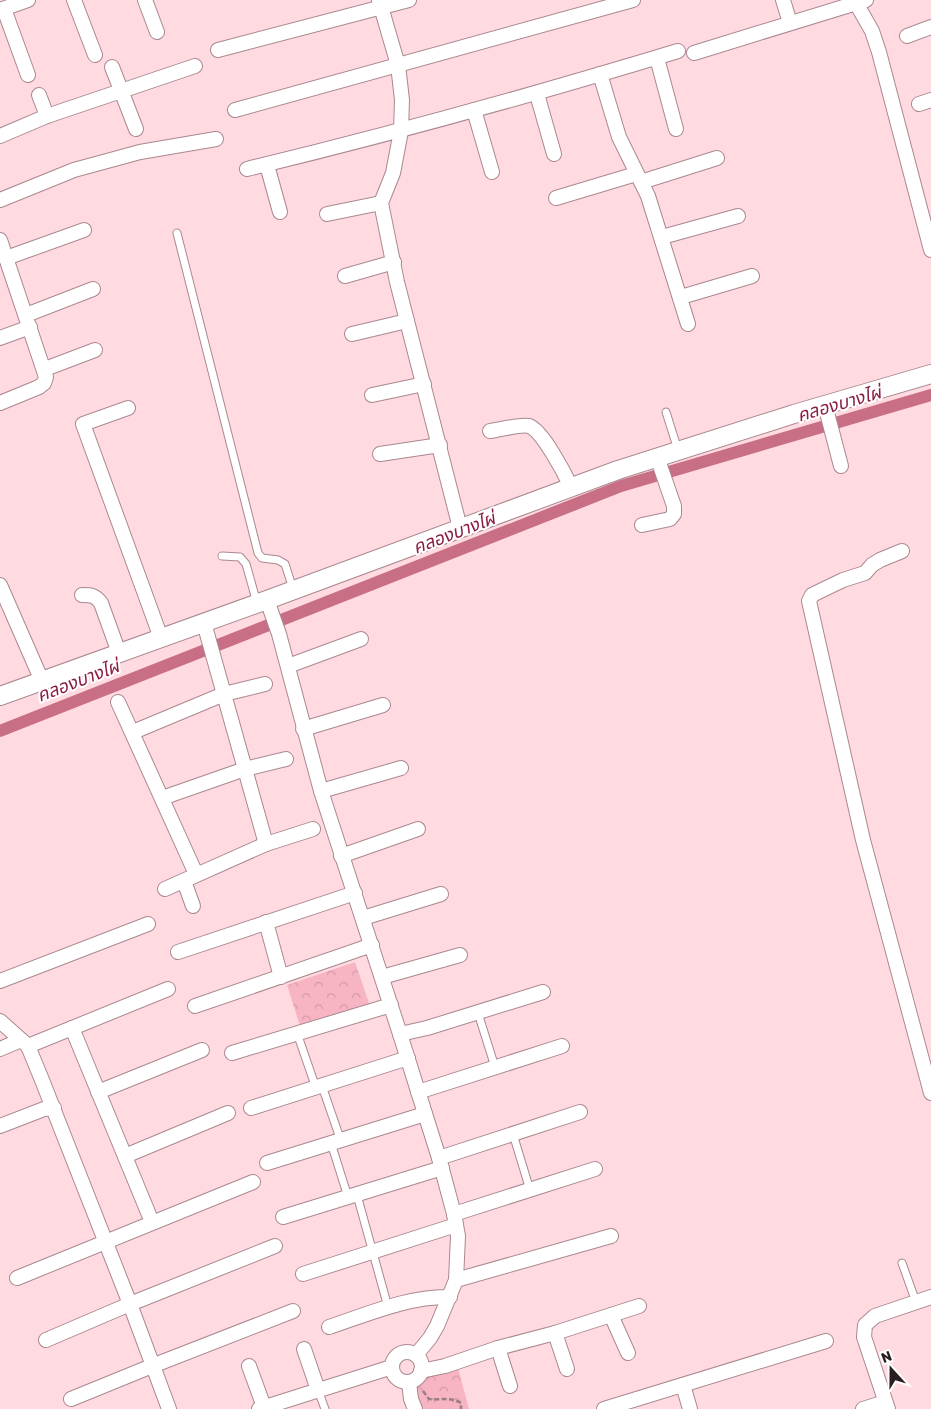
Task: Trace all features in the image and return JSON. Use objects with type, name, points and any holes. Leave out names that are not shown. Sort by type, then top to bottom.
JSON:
[{"type":"street","points":[[28,0],[2,10],[28,75]]},
{"type":"street","points":[[74,0],[95,55]]},
{"type":"street","points":[[145,0],[158,32]]},
{"type":"street","points":[[218,50],[380,4],[409,0]]},
{"type":"street","points":[[236,110],[633,0]]},
{"type":"street","points":[[783,0],[790,23]]},
{"type":"street","points":[[694,53],[861,2],[879,52],[931,250]]},
{"type":"street","points":[[380,4],[398,65],[402,100],[401,131],[393,173],[381,204],[397,282],[460,528]]},
{"type":"street","points":[[907,36],[931,28]]},
{"type":"street","points":[[247,169],[401,131],[537,94],[678,51]]},
{"type":"street","points":[[657,58],[676,128]]},
{"type":"street","points":[[112,66],[136,129]]},
{"type":"street","points":[[0,136],[47,116],[123,92],[195,66]]},
{"type":"street","points":[[600,74],[619,137],[648,196],[688,324]]},
{"type":"street","points":[[39,94],[47,116]]},
{"type":"street","points":[[537,94],[554,154]]},
{"type":"street","points":[[474,110],[492,172]]},
{"type":"street","points":[[0,200],[74,170],[140,152],[216,139]]},
{"type":"street","points":[[556,198],[716,158]]},
{"type":"street","points":[[267,164],[280,212]]},
{"type":"street","points":[[327,214],[381,204]]},
{"type":"street","points":[[662,237],[738,216]]},
{"type":"street","points":[[6,258],[84,230]]},
{"type":"street","points":[[0,240],[6,258],[6,276],[28,321],[46,377],[44,383],[39,387],[0,403]]},
{"type":"street","points":[[345,276],[394,262]]},
{"type":"street","points":[[681,297],[752,276]]},
{"type":"street","points":[[0,338],[28,321],[93,289]]},
{"type":"street","points":[[352,334],[407,321]]},
{"type":"street","points":[[45,369],[96,350]]},
{"type":"street","points":[[0,696],[162,638],[206,629],[293,590],[571,487],[659,462],[678,450],[829,417],[931,374]]},
{"type":"street","points":[[372,395],[424,384]]},
{"type":"street","points":[[128,408],[83,424],[162,638]]},
{"type":"street","points":[[829,417],[841,466]]},
{"type":"street","points":[[490,431],[528,425],[537,430],[559,462],[571,487]]},
{"type":"street","points":[[380,454],[440,445]]},
{"type":"street","points":[[642,525],[670,519],[674,514],[674,506],[659,462]]},
{"type":"street","points":[[902,551],[872,564],[865,573],[843,580],[812,595],[809,601],[863,840],[931,1093]]},
{"type":"street","points":[[0,585],[42,681]]},
{"type":"street","points":[[82,595],[93,596],[101,603],[119,654]]},
{"type":"street","points":[[265,604],[278,629],[321,791],[408,1058],[455,1219],[458,1236],[456,1280],[430,1338],[416,1355]]},
{"type":"street","points":[[206,629],[266,844]]},
{"type":"street","points":[[288,666],[361,639]]},
{"type":"street","points":[[133,732],[224,694],[265,684]]},
{"type":"street","points":[[118,702],[162,798],[190,877],[193,906]]},
{"type":"street","points":[[303,729],[383,705]]},
{"type":"street","points":[[162,798],[245,769],[286,758]]},
{"type":"street","points":[[321,791],[401,768]]},
{"type":"street","points":[[165,889],[266,844],[312,829]]},
{"type":"street","points":[[342,856],[418,830]]},
{"type":"street","points":[[178,952],[355,892]]},
{"type":"street","points":[[363,918],[441,894]]},
{"type":"street","points":[[266,922],[281,978]]},
{"type":"street","points":[[0,981],[148,924]]},
{"type":"street","points":[[195,1006],[281,978],[372,945]]},
{"type":"street","points":[[382,976],[460,955]]},
{"type":"street","points":[[0,1049],[72,1028],[168,989]]},
{"type":"street","points":[[400,1034],[427,1028],[543,992]]},
{"type":"street","points":[[232,1053],[391,1006]]},
{"type":"street","points":[[0,1021],[24,1043],[54,1108],[130,1304],[168,1409]]},
{"type":"street","points":[[72,1028],[152,1222]]},
{"type":"street","points":[[418,1092],[562,1046]]},
{"type":"street","points":[[98,1092],[202,1050]]},
{"type":"street","points":[[251,1108],[408,1058]]},
{"type":"street","points":[[0,1126],[54,1108]]},
{"type":"street","points":[[283,1217],[352,1196],[513,1134],[580,1112]]},
{"type":"street","points":[[125,1156],[228,1113]]},
{"type":"street","points":[[267,1162],[425,1114]]},
{"type":"street","points":[[303,1274],[374,1250],[530,1190],[595,1169]]},
{"type":"street","points":[[18,1278],[104,1241],[253,1182]]},
{"type":"street","points":[[456,1280],[611,1236]]},
{"type":"street","points":[[46,1340],[130,1304],[276,1246]]},
{"type":"street","points":[[329,1327],[388,1308],[434,1297],[450,1297]]},
{"type":"street","points":[[863,1409],[887,1406],[864,1338],[863,1330],[865,1325],[875,1316],[931,1297]]},
{"type":"street","points":[[422,1406],[411,1399],[415,1378],[422,1365],[416,1355],[404,1353],[398,1356],[392,1367],[399,1380],[415,1378],[498,1348],[555,1333],[639,1306]]},
{"type":"street","points":[[71,1399],[293,1311]]},
{"type":"street","points":[[611,1315],[628,1353]]},
{"type":"street","points":[[555,1333],[567,1369]]},
{"type":"street","points":[[604,1409],[826,1342]]},
{"type":"street","points":[[498,1348],[510,1386]]},
{"type":"street","points":[[304,1349],[318,1390]]},
{"type":"street","points":[[248,1366],[261,1408],[392,1367]]},
{"type":"street","points":[[683,1385],[690,1409]]},
{"type":"lane","points":[[177,233],[258,553],[262,558],[278,560],[285,564],[293,590]]},
{"type":"lane","points":[[666,412],[678,450]]},
{"type":"lane","points":[[222,556],[240,556],[246,564],[265,604]]},
{"type":"lane","points":[[478,1013],[495,1067]]},
{"type":"lane","points":[[297,1033],[319,1087],[352,1196],[374,1250],[374,1259],[388,1308]]},
{"type":"lane","points":[[513,1134],[530,1190]]},
{"type":"lane","points":[[902,1263],[916,1302]]},
{"type":"lane","points":[[318,1390],[325,1409]]},
{"type":"path","points":[[415,1378],[429,1399]]},
{"type":"path","points":[[422,1406],[429,1399],[453,1399],[461,1403],[461,1409]]},
{"type":"green space","points":[[355,962],[371,1009],[302,1032],[287,985]]},
{"type":"green space","points":[[458,1368],[469,1409],[412,1409],[408,1397],[417,1380]]},
{"type":"waterway","name":"คลองบางไผ่","points":[[0,731],[621,486],[931,395]]}]
